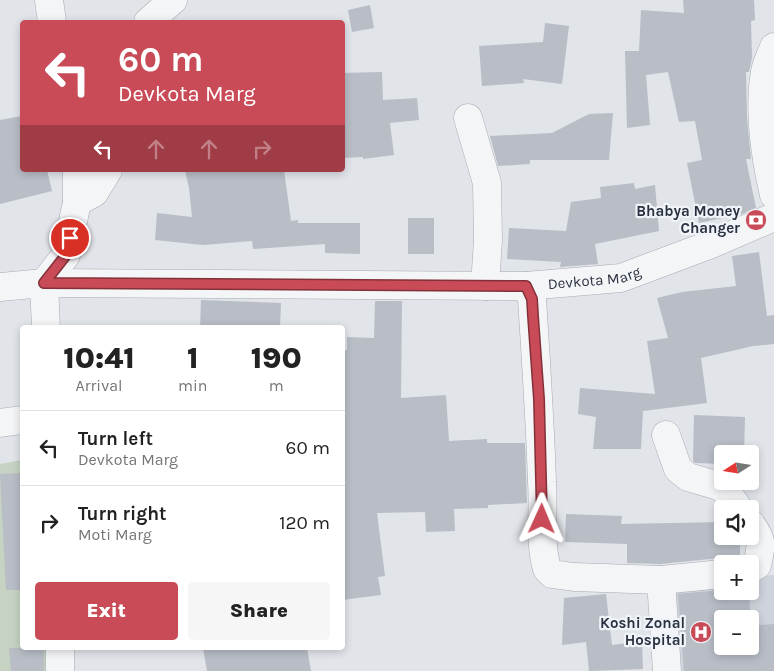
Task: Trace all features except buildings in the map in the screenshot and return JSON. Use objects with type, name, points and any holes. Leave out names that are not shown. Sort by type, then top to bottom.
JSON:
[{"type":"street","points":[[48,0],[52,20]]},
{"type":"street","points":[[150,20],[173,0]]},
{"type":"street","points":[[774,46],[765,71],[763,116],[766,162],[774,195]]},
{"type":"street","points":[[468,118],[487,183],[488,240],[485,286]]},
{"type":"street","points":[[46,325],[44,283],[66,255],[78,202],[77,172]]},
{"type":"street","points":[[78,202],[94,194],[107,172]]},
{"type":"street","name":"Devkota Marg","points":[[0,287],[44,283],[526,286],[621,278],[708,245],[774,217]]},
{"type":"street","points":[[526,286],[532,299],[539,399],[543,502],[542,535],[547,569],[552,574],[574,577],[661,580],[714,575]]},
{"type":"street","points":[[0,423],[20,420]]},
{"type":"street","points":[[666,435],[678,469],[688,477],[719,486],[727,492],[733,500]]},
{"type":"street","points":[[759,535],[762,546],[759,560]]},
{"type":"street","points":[[661,580],[667,671]]},
{"type":"street","points":[[60,650],[60,671]]},
{"type":"shaded area","name":"Koshi Zonal Hospital","points":[[774,575],[774,671],[682,671],[675,582],[714,580],[714,600],[759,600],[759,576]]},
{"type":"green space","points":[[20,460],[20,650],[52,650],[52,671],[0,671],[0,464]]},
{"type":"place","name":"Bhabya Money Changer","points":[[756,220]]},
{"type":"place","name":"Koshi Zonal Hospital","points":[[701,632]]},
{"type":"route","points":[[70,238],[66,255],[44,283],[526,286],[532,299],[539,399],[542,519]]}]
